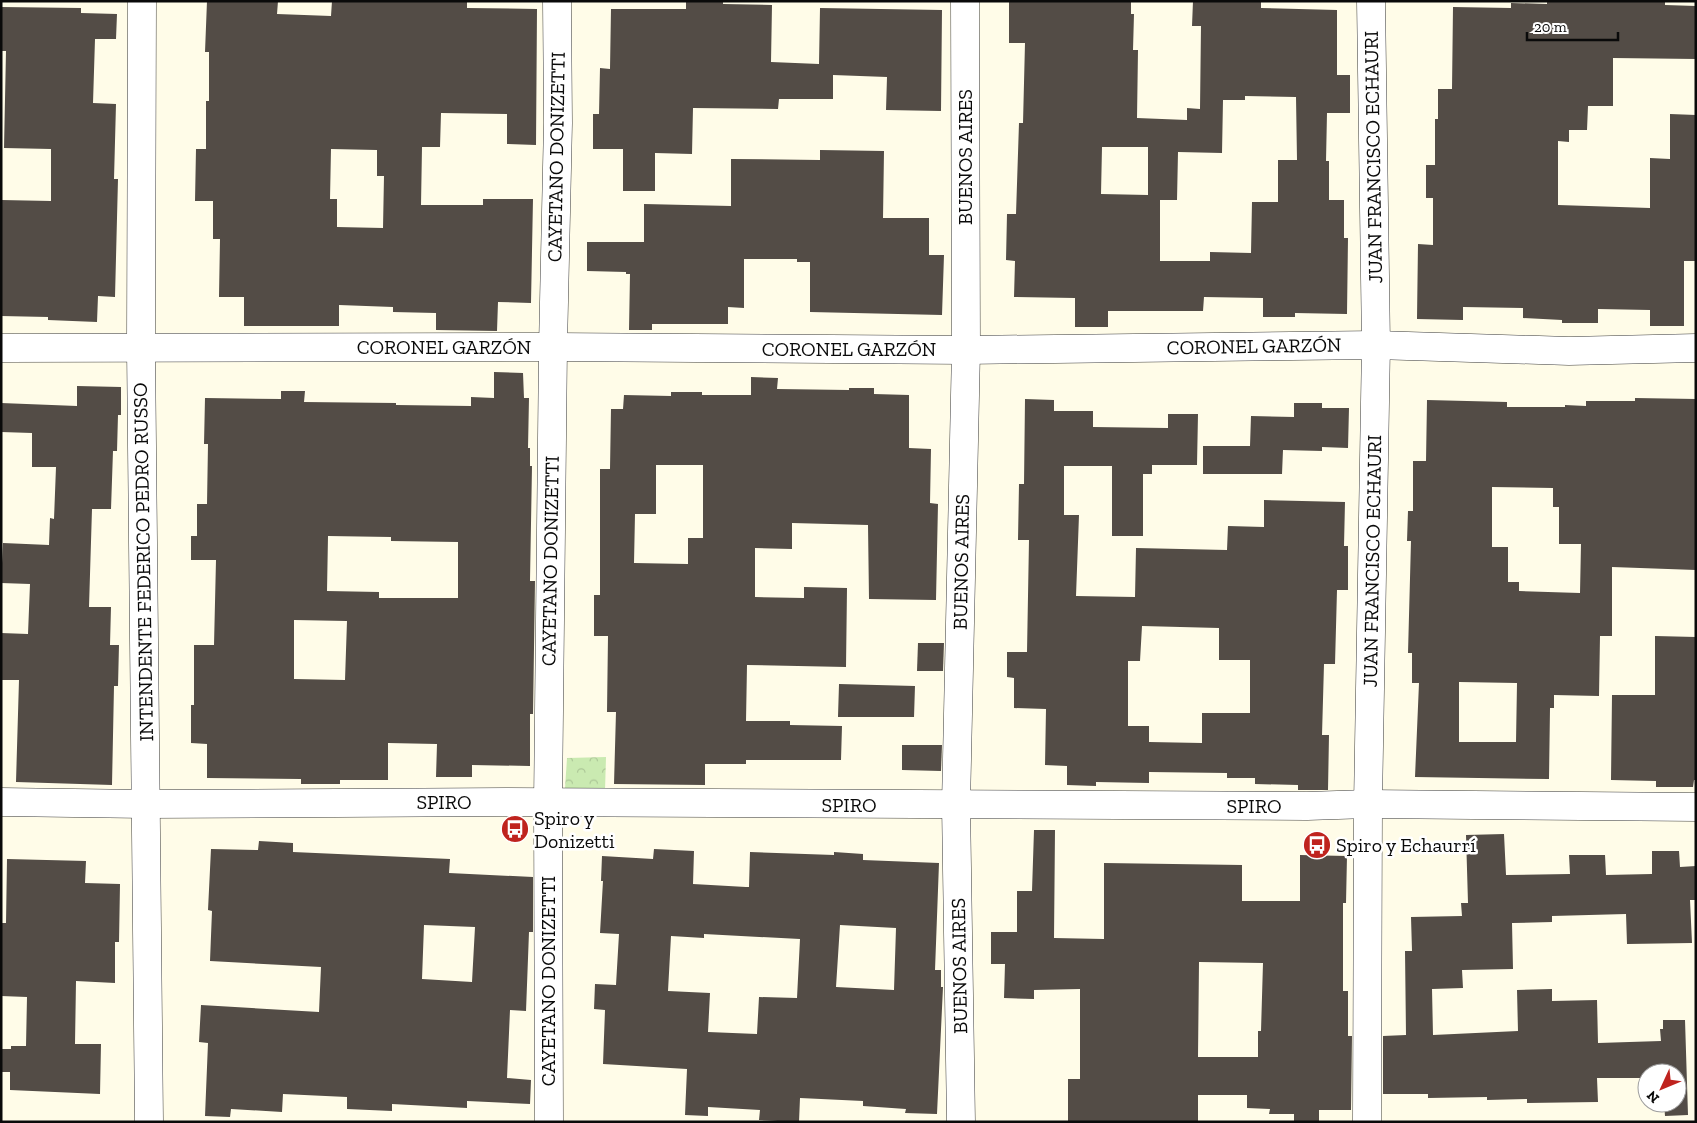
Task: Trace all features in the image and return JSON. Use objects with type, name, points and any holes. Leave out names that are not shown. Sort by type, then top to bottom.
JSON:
[{"type":"street","name":"INTENDENTE FEDERICO PEDRO RUSSO","points":[[142,1],[141,349],[150,1122]]},
{"type":"street","name":"CAYETANO DONIZETTI","points":[[549,1122],[548,803],[552,347],[558,123],[557,1]]},
{"type":"street","name":"BUENOS AIRES","points":[[961,1122],[956,805],[966,350],[965,1]]},
{"type":"street","name":"JUAN FRANCISCO ECHAURI","points":[[1367,1122],[1368,804],[1376,345],[1371,1]]},
{"type":"street","name":"CORONEL GARZÓN","points":[[1,348],[552,347],[966,350],[1376,345],[1569,351],[1696,348]]},
{"type":"street","name":"SPIRO","points":[[1,802],[145,804],[548,803],[1307,806],[1368,804],[1696,807]]},
{"type":"green space","points":[[606,757],[605,791],[565,789],[567,758]]},
{"type":"building","points":[[207,1],[278,1],[277,14],[331,16],[332,1],[467,1],[467,8],[537,9],[536,145],[507,144],[507,114],[441,113],[440,147],[422,147],[421,205],[483,205],[483,199],[533,199],[531,303],[498,302],[497,331],[436,330],[436,313],[393,312],[393,307],[339,305],[339,326],[244,326],[244,297],[219,297],[220,239],[213,239],[213,201],[195,201],[196,149],[206,149],[206,101],[209,101],[209,52],[205,52]],"holes":[[[331,149],[377,150],[377,176],[384,176],[383,228],[337,227],[337,199],[330,199]]]},
{"type":"building","points":[[686,1],[723,1],[723,4],[772,5],[771,62],[819,64],[820,8],[942,10],[941,111],[886,110],[887,77],[833,75],[833,99],[779,99],[778,109],[693,108],[692,154],[655,153],[655,191],[623,191],[623,149],[593,149],[593,114],[599,114],[600,68],[610,69],[611,9],[686,9]]},
{"type":"building","points":[[1009,1],[1131,1],[1131,14],[1134,14],[1133,50],[1138,50],[1137,118],[1187,120],[1187,108],[1200,109],[1201,26],[1192,26],[1193,1],[1261,1],[1261,8],[1337,10],[1337,75],[1350,75],[1350,113],[1327,113],[1326,161],[1329,161],[1329,200],[1344,200],[1344,238],[1348,238],[1347,314],[1295,313],[1295,317],[1263,317],[1263,298],[1204,297],[1203,311],[1108,311],[1108,327],[1075,327],[1075,298],[1014,297],[1015,261],[1006,260],[1007,214],[1016,214],[1019,123],[1023,123],[1025,43],[1009,43]],"holes":[[[1245,96],[1296,97],[1297,160],[1278,160],[1278,202],[1252,202],[1251,253],[1210,252],[1210,261],[1160,261],[1160,200],[1177,200],[1178,152],[1222,153],[1223,100],[1245,100]],[[1102,147],[1148,147],[1148,195],[1101,194]]]},
{"type":"building","points":[[1547,1],[1665,1],[1665,5],[1696,6],[1696,59],[1613,58],[1613,106],[1588,106],[1587,130],[1569,130],[1569,142],[1558,141],[1558,205],[1650,208],[1650,158],[1670,159],[1670,114],[1696,115],[1695,261],[1684,261],[1684,326],[1650,326],[1650,310],[1598,309],[1598,323],[1562,323],[1562,320],[1523,318],[1523,308],[1463,307],[1463,320],[1417,319],[1418,244],[1433,245],[1433,198],[1426,198],[1426,165],[1435,165],[1435,119],[1438,119],[1438,89],[1452,89],[1453,7],[1511,8],[1511,3],[1547,4]]},
{"type":"building","points":[[1,7],[81,8],[81,13],[117,14],[116,39],[95,39],[93,103],[116,104],[114,179],[118,179],[115,297],[98,296],[97,322],[48,320],[48,317],[1,316],[1,200],[51,201],[51,149],[4,148],[6,51],[1,51]]},
{"type":"building","points":[[820,150],[884,151],[883,218],[929,218],[929,255],[944,255],[942,315],[810,312],[810,262],[797,262],[797,259],[744,259],[744,308],[728,307],[728,324],[652,324],[652,330],[629,330],[630,274],[626,274],[626,272],[587,271],[587,242],[644,242],[644,204],[731,206],[731,159],[820,160]]},
{"type":"building","points":[[494,372],[523,373],[524,398],[529,398],[528,448],[530,448],[530,466],[532,466],[530,581],[535,581],[533,714],[530,714],[530,766],[472,765],[472,777],[436,777],[437,744],[388,743],[388,780],[340,780],[340,784],[301,784],[301,779],[207,778],[207,744],[191,743],[191,705],[194,705],[194,645],[214,645],[216,560],[191,560],[191,536],[197,536],[197,504],[207,504],[208,444],[204,444],[205,398],[281,399],[281,391],[305,391],[304,402],[471,406],[471,397],[494,398]],"holes":[[[328,536],[391,537],[391,541],[458,542],[458,598],[379,598],[379,592],[327,591]],[[294,620],[347,621],[345,680],[294,679]]]},
{"type":"building","points":[[751,377],[778,378],[777,389],[849,390],[849,388],[874,388],[874,394],[909,395],[909,448],[931,449],[930,503],[938,504],[936,600],[869,599],[868,525],[792,523],[792,549],[755,548],[755,597],[804,598],[804,587],[847,588],[846,667],[747,665],[746,721],[790,721],[790,725],[842,726],[841,760],[746,760],[746,764],[705,764],[705,785],[614,784],[616,712],[607,712],[608,636],[594,636],[594,595],[600,595],[600,469],[610,469],[611,409],[623,409],[624,395],[671,396],[671,392],[702,392],[702,395],[751,395]],"holes":[[[656,465],[703,465],[703,538],[688,538],[688,564],[634,563],[635,514],[656,514]]]},
{"type":"building","points":[[77,386],[121,387],[121,415],[118,415],[117,451],[113,451],[111,509],[92,509],[89,607],[111,607],[110,645],[119,645],[118,686],[114,686],[112,785],[16,782],[19,680],[1,680],[1,633],[28,634],[30,584],[1,583],[3,543],[49,545],[50,518],[54,519],[56,467],[32,467],[32,433],[1,432],[1,403],[77,406]]},
{"type":"building","points":[[1635,398],[1696,399],[1696,570],[1612,567],[1612,636],[1600,636],[1599,696],[1554,695],[1554,708],[1550,708],[1549,779],[1415,777],[1419,683],[1412,683],[1412,653],[1408,653],[1411,541],[1407,541],[1408,511],[1413,511],[1413,461],[1426,461],[1427,400],[1507,402],[1507,407],[1565,407],[1565,405],[1586,406],[1586,401],[1635,401]],"holes":[[[1492,487],[1553,488],[1553,507],[1559,507],[1559,544],[1581,544],[1580,593],[1519,591],[1519,582],[1508,582],[1508,547],[1492,547]],[[1459,682],[1517,683],[1516,742],[1459,742]]]},
{"type":"building","points":[[1025,399],[1054,400],[1054,411],[1093,411],[1093,427],[1168,428],[1168,414],[1198,414],[1197,465],[1152,465],[1152,474],[1143,474],[1143,536],[1112,536],[1112,466],[1064,466],[1064,515],[1079,515],[1076,596],[1135,597],[1136,548],[1227,550],[1228,526],[1264,527],[1264,500],[1345,502],[1344,546],[1348,546],[1348,590],[1337,590],[1335,664],[1324,664],[1322,735],[1329,735],[1328,790],[1298,790],[1298,785],[1255,784],[1255,778],[1227,778],[1227,773],[1149,772],[1149,783],[1096,782],[1096,786],[1067,785],[1067,766],[1045,765],[1046,709],[1014,708],[1014,678],[1007,677],[1007,652],[1027,652],[1029,540],[1018,540],[1019,484],[1024,484]],"holes":[[[1142,626],[1219,628],[1219,660],[1250,660],[1250,713],[1202,713],[1202,743],[1149,742],[1149,726],[1128,726],[1128,661],[1140,661]]]},
{"type":"building","points":[[1294,403],[1322,403],[1322,408],[1349,408],[1348,448],[1322,447],[1322,451],[1283,450],[1282,474],[1203,474],[1203,446],[1250,446],[1251,416],[1294,417]]},
{"type":"building","points":[[1655,636],[1696,637],[1696,780],[1694,780],[1693,787],[1656,787],[1656,781],[1611,780],[1612,695],[1655,695]]},
{"type":"building","points":[[918,643],[944,643],[943,671],[917,671]]},
{"type":"building","points":[[839,684],[915,686],[914,717],[838,717]]},
{"type":"building","points":[[902,745],[942,745],[941,771],[902,770]]},
{"type":"building","points":[[1034,830],[1055,830],[1054,938],[1104,939],[1104,863],[1242,865],[1242,901],[1300,901],[1300,855],[1347,856],[1346,903],[1343,903],[1343,991],[1348,991],[1348,1036],[1352,1036],[1351,1110],[1319,1110],[1319,1122],[1294,1122],[1294,1114],[1269,1114],[1270,1109],[1247,1108],[1247,1095],[1198,1095],[1198,1122],[1068,1122],[1068,1079],[1080,1079],[1080,989],[1034,990],[1034,999],[1004,998],[1005,964],[991,964],[991,932],[1017,932],[1017,891],[1032,891]],"holes":[[[1199,962],[1263,963],[1261,1031],[1258,1031],[1258,1057],[1198,1057]]]},
{"type":"building","points":[[1504,834],[1506,875],[1570,874],[1569,855],[1605,855],[1606,875],[1652,874],[1652,851],[1679,851],[1680,867],[1696,866],[1696,900],[1690,900],[1692,943],[1627,944],[1626,914],[1552,916],[1552,922],[1512,923],[1513,969],[1462,970],[1463,988],[1432,989],[1433,1035],[1518,1031],[1517,990],[1552,989],[1552,1001],[1597,1000],[1598,1043],[1661,1041],[1660,1029],[1663,1029],[1663,1020],[1685,1020],[1686,1063],[1637,1063],[1637,1078],[1597,1078],[1598,1102],[1527,1103],[1527,1099],[1487,1100],[1487,1097],[1428,1098],[1428,1094],[1383,1094],[1383,1036],[1406,1035],[1405,951],[1412,951],[1411,917],[1462,916],[1461,903],[1468,903],[1466,835]]},
{"type":"building","points":[[259,841],[293,843],[293,852],[450,859],[449,873],[533,877],[533,932],[529,932],[526,1011],[510,1010],[507,1078],[531,1080],[530,1104],[467,1101],[467,1108],[392,1104],[392,1111],[347,1109],[347,1097],[283,1094],[282,1112],[231,1109],[230,1117],[205,1116],[208,1043],[199,1042],[201,1005],[319,1012],[321,967],[210,961],[212,911],[208,910],[211,849],[258,850]],"holes":[[[424,925],[475,927],[472,982],[422,979]]]},
{"type":"building","points":[[654,849],[694,851],[693,884],[746,887],[749,887],[750,852],[834,855],[834,852],[863,854],[863,860],[939,863],[935,970],[941,970],[941,987],[943,987],[937,1114],[905,1113],[906,1109],[863,1106],[863,1101],[800,1098],[799,1122],[759,1120],[760,1110],[708,1107],[708,1116],[685,1115],[687,1069],[603,1064],[605,1010],[594,1009],[595,984],[616,985],[619,934],[600,933],[603,881],[601,881],[602,856],[653,859]],"holes":[[[840,925],[896,928],[894,990],[836,987]],[[704,934],[800,939],[797,998],[759,997],[757,1034],[708,1032],[710,993],[668,991],[671,936],[704,938]]]},
{"type":"building","points":[[7,859],[86,861],[85,883],[120,884],[119,942],[115,942],[115,983],[76,981],[75,1044],[101,1044],[100,1094],[10,1090],[10,1072],[1,1072],[1,1049],[11,1049],[11,1046],[26,1046],[27,997],[1,996],[1,923],[6,923]]},
{"type":"building","points":[[1687,1083],[1688,1115],[1665,1116],[1665,1113],[1687,1113]]},
{"type":"place","name":"Spiro y Donizetti","points":[[515,829]]},
{"type":"place","name":"Spiro y Echaurrí","points":[[1317,845]]}]
